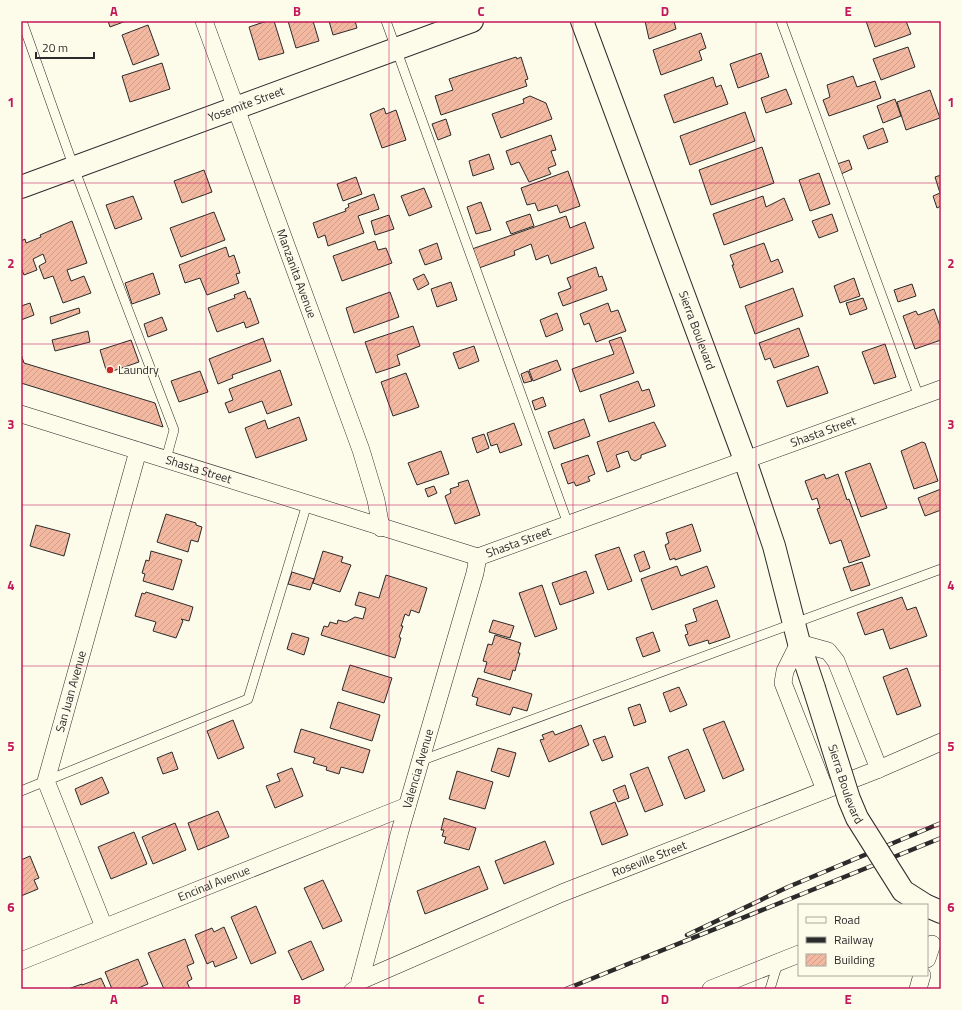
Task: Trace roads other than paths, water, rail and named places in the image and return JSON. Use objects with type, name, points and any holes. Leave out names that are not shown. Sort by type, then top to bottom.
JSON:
[{"type":"street","name":"Manzanita Avenue","points":[[204,21],[361,450],[376,500],[381,528]]},
{"type":"street","name":"Yosemite Street","points":[[21,187],[472,21]]},
{"type":"street","name":"Sierra Boulevard","points":[[582,21],[745,460],[774,546],[797,633],[849,799],[857,818],[903,891],[924,904]]},
{"type":"street","name":"Shasta Street","points":[[21,414],[381,528],[478,557],[941,389]]},
{"type":"street","name":"San Juan Avenue","points":[[46,781],[138,450]]},
{"type":"street","name":"Valencia Avenue","points":[[355,985],[475,574],[478,557]]},
{"type":"street","name":"Sierra Boulevard","points":[[797,633],[785,671],[783,683],[825,790]]},
{"type":"street","points":[[797,633],[828,651],[836,662],[879,769]]},
{"type":"street","name":"Roseville Street","points":[[355,985],[562,893],[879,769],[941,742]]},
{"type":"street","points":[[46,781],[104,927]]},
{"type":"street","name":"Encinal Avenue","points":[[21,961],[407,806]]},
{"type":"street","name":"Sierra Boulevard","points":[[928,906],[941,912]]},
{"type":"street","points":[[711,989],[798,954]]},
{"type":"street","points":[[918,989],[922,976]]},
{"type":"lane","points":[[22,21],[74,168],[174,430],[166,459]]},
{"type":"lane","points":[[386,21],[568,524]]},
{"type":"lane","points":[[781,21],[919,397]]},
{"type":"lane","points":[[21,791],[248,699],[307,504]]},
{"type":"lane","points":[[420,761],[797,633],[941,569]]},
{"type":"lane","points":[[770,989],[778,963]]},
{"type":"railway","points":[[687,935],[788,887],[941,823]]},
{"type":"railway","points":[[566,989],[941,838]]},
{"type":"place","name":"Laundry","points":[[110,370]]}]
